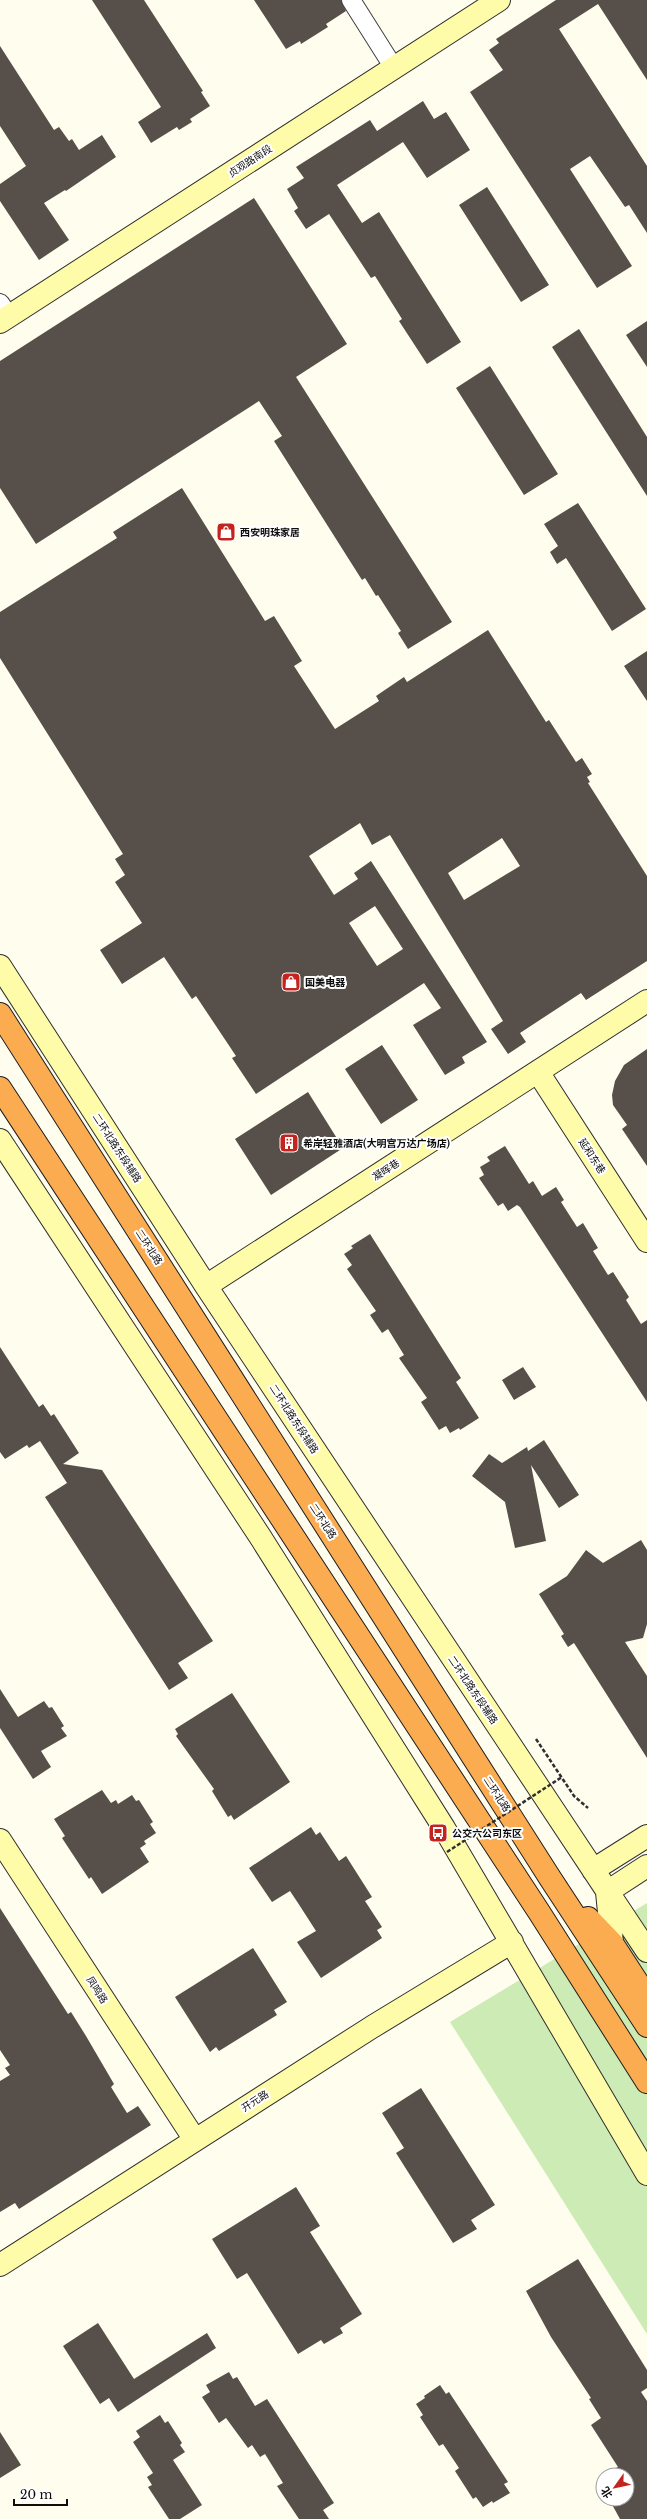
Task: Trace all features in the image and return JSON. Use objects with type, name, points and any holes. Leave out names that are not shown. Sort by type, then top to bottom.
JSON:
[{"type":"highway","name":"二环北路","points":[[0,1014],[550,1878],[647,2026]]},
{"type":"highway","points":[[0,1088],[538,1912],[647,2082]]},
{"type":"highway","points":[[550,1878],[612,1943],[647,1997]]},
{"type":"highway","points":[[621,2042],[647,2097]]},
{"type":"street","points":[[351,0],[394,68]]},
{"type":"street","name":"贞观路南段","points":[[3,314],[394,68],[499,0]]},
{"type":"street","name":"二环北路东段辅路","points":[[0,966],[206,1286],[647,1951]]},
{"type":"street","name":"凝晖巷","points":[[206,1286],[647,1001]]},
{"type":"street","name":"延和东巷","points":[[538,1072],[647,1241]]},
{"type":"street","points":[[0,1140],[260,1538],[444,1828],[647,2174]]},
{"type":"street","points":[[593,1870],[647,1836]]},
{"type":"street","name":"凤鸣路","points":[[0,1840],[195,2140]]},
{"type":"street","points":[[612,1943],[607,1892],[647,1866]]},
{"type":"street","name":"开元路","points":[[0,2265],[195,2140],[512,1942]]},
{"type":"path","points":[[536,1739],[574,1796],[588,1808]]},
{"type":"path","points":[[447,1852],[562,1777]]},
{"type":"green space","points":[[647,1903],[647,2334],[450,2022]]},
{"type":"building","points":[[92,0],[144,0],[203,91],[201,92],[210,106],[190,119],[192,122],[179,130],[177,127],[151,143],[138,122],[161,107]]},
{"type":"building","points":[[254,0],[341,0],[346,11],[326,24],[328,27],[301,44],[300,41],[286,49]]},
{"type":"building","points":[[556,0],[647,0],[647,80],[598,4],[559,29],[647,166],[647,233],[629,205],[625,207],[590,156],[570,169],[632,266],[597,288],[470,92],[503,70],[489,50],[499,43],[496,39]]},
{"type":"building","points":[[0,46],[54,130],[59,127],[69,141],[72,139],[79,150],[102,135],[116,157],[66,191],[65,190],[44,203],[69,240],[39,260],[0,201],[0,184],[26,166],[0,126]]},
{"type":"building","points":[[423,101],[434,119],[446,112],[470,150],[427,178],[403,142],[337,185],[362,223],[379,212],[461,342],[427,364],[399,321],[402,319],[375,276],[371,278],[329,214],[306,229],[294,211],[298,208],[287,189],[304,178],[296,167],[370,120],[377,131]]},
{"type":"building","points":[[487,187],[549,285],[521,302],[459,205]]},
{"type":"building","points":[[254,198],[347,344],[296,377],[452,622],[408,649],[398,633],[401,631],[378,595],[376,596],[365,578],[362,580],[274,441],[282,436],[259,401],[36,544],[0,488],[0,361]]},
{"type":"building","points":[[647,321],[647,367],[626,335]]},
{"type":"building","points":[[579,329],[647,437],[647,496],[552,347]]},
{"type":"building","points":[[490,366],[558,474],[524,495],[456,388]]},
{"type":"building","points":[[182,488],[265,621],[274,616],[302,661],[294,666],[335,729],[379,701],[376,696],[404,677],[407,682],[488,630],[546,722],[549,720],[576,762],[582,758],[592,774],[587,777],[590,782],[588,783],[647,876],[647,961],[586,1000],[581,993],[520,1033],[526,1042],[508,1054],[491,1029],[503,1021],[390,835],[372,845],[360,823],[309,856],[334,895],[358,879],[354,873],[371,861],[487,1042],[462,1057],[465,1063],[445,1075],[413,1025],[441,1008],[424,983],[256,1094],[232,1058],[236,1056],[196,996],[192,999],[164,957],[122,984],[100,950],[142,923],[115,882],[125,875],[115,859],[123,854],[0,658],[0,612],[117,538],[113,532]],"holes":[[[502,838],[520,866],[464,900],[448,873]],[[375,906],[403,949],[377,966],[349,923]]]},
{"type":"building","points":[[578,503],[646,609],[612,631],[566,558],[557,564],[550,552],[558,546],[544,524]]},
{"type":"building","points":[[647,651],[647,701],[624,666]]},
{"type":"building","points":[[382,1045],[418,1100],[381,1124],[345,1069]]},
{"type":"building","points":[[647,1049],[647,1166],[622,1129],[627,1125],[613,1105],[612,1095],[615,1081],[624,1065]]},
{"type":"building","name":"希岸轻雅酒店(大明宫万达广场店)","points":[[308,1092],[343,1148],[271,1195],[235,1139]]},
{"type":"building","points":[[505,1146],[529,1184],[533,1181],[542,1196],[556,1187],[564,1200],[561,1202],[577,1227],[583,1223],[598,1248],[593,1251],[608,1275],[613,1272],[629,1297],[626,1300],[641,1324],[647,1320],[647,1402],[520,1207],[517,1205],[508,1211],[503,1203],[498,1206],[479,1178],[484,1175],[480,1167],[490,1161],[487,1157]]},
{"type":"building","points":[[370,1234],[461,1378],[456,1382],[479,1418],[460,1430],[459,1428],[450,1433],[446,1426],[439,1430],[421,1402],[427,1398],[399,1358],[404,1355],[388,1329],[382,1333],[370,1315],[376,1311],[347,1269],[352,1265],[344,1254],[353,1248],[351,1246]]},
{"type":"building","points":[[0,1347],[39,1407],[43,1404],[51,1416],[54,1414],[79,1453],[63,1464],[102,1470],[213,1641],[178,1663],[188,1678],[169,1690],[45,1497],[67,1483],[40,1441],[29,1448],[27,1445],[5,1459],[0,1452]]},
{"type":"building","points":[[523,1367],[536,1387],[514,1400],[502,1380]]},
{"type":"building","points":[[544,1440],[579,1495],[559,1508],[531,1465],[546,1541],[515,1548],[505,1502],[472,1476],[489,1454],[502,1463],[527,1447],[528,1451]]},
{"type":"building","points":[[641,1540],[647,1550],[647,1624],[643,1638],[625,1642],[647,1676],[647,1758],[574,1643],[568,1647],[561,1636],[564,1634],[539,1594],[567,1576],[586,1550],[603,1563]]},
{"type":"building","points":[[0,1689],[18,1717],[44,1701],[49,1708],[52,1707],[64,1726],[61,1728],[67,1736],[41,1751],[51,1767],[33,1779],[0,1728]]},
{"type":"building","points":[[232,1693],[290,1782],[234,1820],[231,1815],[228,1817],[212,1791],[214,1789],[176,1736],[178,1734],[175,1729]]},
{"type":"building","points":[[102,1790],[111,1803],[116,1800],[118,1804],[132,1795],[136,1801],[139,1800],[153,1822],[150,1824],[156,1833],[144,1841],[146,1844],[140,1848],[149,1862],[102,1894],[91,1877],[89,1879],[62,1838],[65,1836],[54,1819]]},
{"type":"building","points":[[311,1827],[316,1835],[320,1832],[339,1861],[346,1856],[372,1897],[365,1901],[382,1927],[377,1930],[382,1938],[321,1978],[297,1942],[316,1931],[298,1903],[290,1891],[272,1902],[249,1868]]},
{"type":"building","points":[[0,1908],[68,2014],[71,2012],[86,2036],[114,2084],[111,2087],[127,2113],[138,2106],[151,2125],[19,2209],[15,2203],[0,2212],[0,2081],[10,2075],[5,2068],[10,2065],[0,2050]]},
{"type":"building","points":[[253,1948],[287,2002],[274,2010],[277,2015],[219,2051],[216,2047],[210,2052],[175,1997]]},
{"type":"building","points":[[421,2088],[495,2205],[471,2220],[477,2229],[453,2243],[396,2153],[404,2148],[382,2113]]},
{"type":"building","points":[[296,2187],[320,2226],[310,2232],[362,2314],[340,2328],[343,2333],[324,2344],[321,2340],[298,2354],[247,2273],[237,2279],[212,2239]]},
{"type":"building","points":[[578,2259],[647,2370],[647,2388],[641,2392],[647,2401],[647,2519],[620,2519],[613,2507],[635,2507],[635,2467],[618,2467],[591,2425],[601,2418],[589,2399],[591,2398],[551,2337],[526,2291]]},
{"type":"building","points":[[98,2323],[134,2379],[207,2333],[216,2348],[118,2412],[109,2398],[100,2404],[63,2346]]},
{"type":"building","points":[[229,2372],[233,2379],[237,2377],[255,2406],[267,2399],[334,2503],[323,2510],[329,2519],[299,2519],[277,2486],[283,2483],[265,2454],[260,2457],[252,2445],[248,2448],[226,2418],[219,2423],[202,2397],[210,2392],[206,2385]]},
{"type":"building","points":[[440,2385],[446,2394],[449,2392],[508,2482],[504,2484],[510,2493],[483,2507],[476,2497],[473,2499],[455,2471],[459,2468],[443,2444],[439,2446],[420,2417],[423,2415],[416,2404],[425,2398],[424,2396]]},
{"type":"building","points":[[160,2415],[165,2423],[168,2421],[182,2443],[180,2445],[185,2452],[173,2460],[202,2505],[180,2519],[169,2519],[148,2487],[152,2485],[147,2477],[153,2473],[133,2442],[140,2437],[136,2431]]},
{"type":"building","points":[[0,2432],[21,2465],[0,2478]]},
{"type":"place","name":"西安明珠家居","points":[[226,532]]},
{"type":"place","name":"国美电器","points":[[291,982]]},
{"type":"place","name":"希岸轻雅酒店(大明宫万达广场店)","points":[[289,1143]]},
{"type":"place","name":"公交六公司东区","points":[[438,1833]]}]
